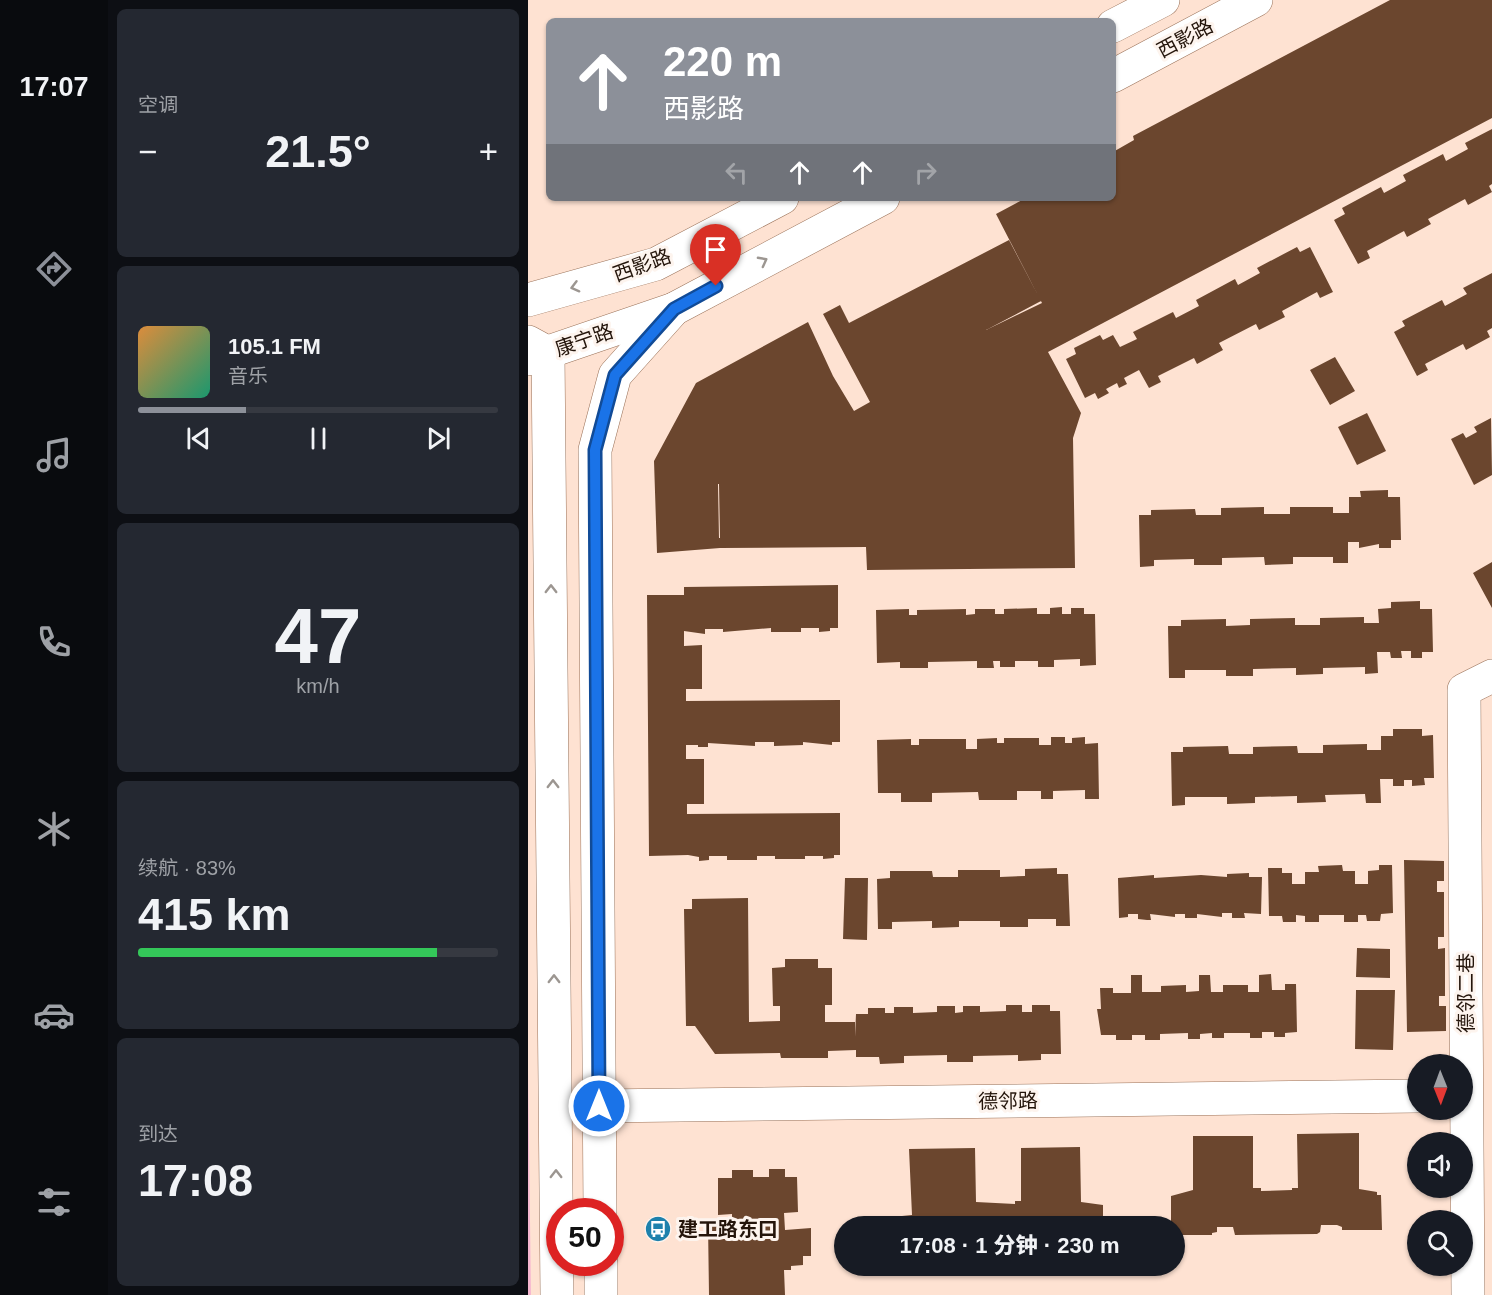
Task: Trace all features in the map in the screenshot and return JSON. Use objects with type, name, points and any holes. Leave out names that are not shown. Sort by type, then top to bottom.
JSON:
[{"type":"main road","points":[[1116,24],[1163,0]]},
{"type":"main road","name":"西影路","points":[[1116,74],[1256,0]]},
{"type":"main road","name":"西影路","points":[[528,300],[656,264],[777,201]]},
{"type":"main road","points":[[600,1198],[595,450],[615,375],[674,309],[877,201]]},
{"type":"main road","name":"康宁路","points":[[535,351],[674,309]]},
{"type":"main road","points":[[535,351],[550,516],[557,1295]]},
{"type":"main road","points":[[528,468],[596,607]]},
{"type":"main road","name":"德邻二巷","points":[[1468,1295],[1474,1095],[1478,683]]},
{"type":"main road","name":"德邻路","points":[[599,1106],[1407,1096]]},
{"type":"main road","points":[[601,1276],[601,1295]]},
{"type":"shaded area","points":[[528,1068],[531,1295],[528,1295]]},
{"type":"building","points":[[1390,0],[1492,0],[1492,118],[1048,352],[1081,413],[1073,438],[1075,568],[867,570],[866,547],[720,548],[657,553],[654,461],[696,383],[808,322],[833,376],[854,411],[870,402],[823,314],[840,305],[849,323],[1009,240],[1039,297],[996,214],[1020,201],[1116,201],[1116,150],[1134,140],[1133,136]],"holes":[[[1041,301],[1042,303],[986,330]],[[718,484],[719,484],[719,538]]]},
{"type":"building","points":[[1492,129],[1492,184],[1489,186],[1492,192],[1468,205],[1465,199],[1428,219],[1431,224],[1407,237],[1404,231],[1367,251],[1370,258],[1358,264],[1334,220],[1345,214],[1342,208],[1381,187],[1384,193],[1406,181],[1403,175],[1443,154],[1446,161],[1468,149],[1465,143]]},
{"type":"building","points":[[1297,247],[1300,252],[1310,247],[1333,292],[1320,298],[1317,292],[1282,311],[1285,317],[1259,330],[1256,324],[1219,343],[1223,350],[1197,364],[1194,358],[1158,376],[1161,382],[1149,388],[1139,370],[1124,378],[1127,384],[1119,388],[1117,383],[1106,389],[1109,393],[1098,399],[1095,393],[1085,398],[1066,359],[1076,354],[1074,348],[1100,335],[1103,340],[1113,335],[1120,347],[1137,339],[1133,332],[1173,312],[1176,318],[1199,306],[1196,300],[1235,279],[1238,285],[1260,273],[1257,268]]},
{"type":"building","points":[[1492,273],[1492,328],[1487,331],[1490,337],[1466,350],[1463,344],[1425,364],[1428,370],[1417,376],[1394,332],[1405,326],[1402,321],[1442,300],[1445,306],[1467,294],[1463,288]]},
{"type":"building","points":[[1335,357],[1355,391],[1330,405],[1310,370]]},
{"type":"building","points":[[1367,413],[1386,451],[1357,465],[1338,427]]},
{"type":"building","points":[[1491,418],[1492,475],[1474,485],[1451,439],[1463,433],[1466,438],[1477,432],[1474,427]]},
{"type":"building","points":[[1388,490],[1388,497],[1400,497],[1401,540],[1391,540],[1391,548],[1379,548],[1379,544],[1359,548],[1359,542],[1348,542],[1348,563],[1333,563],[1333,557],[1293,557],[1293,564],[1265,565],[1264,557],[1222,558],[1222,565],[1194,565],[1194,559],[1154,560],[1154,566],[1140,567],[1139,515],[1151,515],[1151,510],[1195,509],[1196,515],[1221,515],[1221,508],[1264,507],[1264,514],[1290,514],[1290,507],[1333,507],[1333,513],[1349,513],[1349,497],[1361,497],[1360,491]]},
{"type":"building","points":[[1492,562],[1492,608],[1473,573]]},
{"type":"building","points":[[838,585],[838,628],[819,632],[819,628],[801,628],[801,632],[771,632],[771,628],[723,632],[723,629],[705,629],[705,634],[684,631],[684,646],[702,645],[702,689],[686,689],[686,701],[840,700],[840,742],[832,742],[832,745],[803,742],[803,745],[774,746],[774,742],[755,742],[755,746],[708,743],[708,747],[686,745],[686,759],[704,759],[704,804],[687,804],[687,814],[840,813],[840,855],[823,859],[823,856],[805,856],[805,859],[775,859],[775,856],[757,856],[757,860],[727,860],[727,856],[709,856],[709,860],[699,861],[699,857],[688,855],[649,856],[647,595],[684,595],[684,587]]},
{"type":"building","points":[[1420,601],[1420,609],[1432,609],[1433,652],[1422,652],[1422,658],[1411,658],[1411,651],[1401,651],[1402,658],[1391,658],[1390,652],[1377,652],[1378,673],[1365,674],[1365,667],[1323,668],[1323,674],[1296,675],[1296,668],[1253,669],[1253,676],[1226,676],[1226,670],[1185,670],[1185,678],[1169,678],[1168,626],[1181,626],[1181,620],[1226,619],[1226,626],[1250,625],[1250,619],[1295,618],[1295,625],[1320,625],[1320,618],[1364,617],[1364,623],[1379,623],[1378,609],[1391,608],[1391,602]]},
{"type":"building","points":[[1062,607],[1062,614],[1071,614],[1071,608],[1084,608],[1084,614],[1095,614],[1096,665],[1080,666],[1080,659],[1054,660],[1054,667],[1038,667],[1038,661],[1015,661],[1015,667],[1000,667],[1000,661],[993,661],[994,668],[977,668],[977,661],[928,662],[928,668],[900,668],[900,662],[877,663],[876,610],[909,609],[909,615],[917,615],[917,610],[966,609],[966,615],[975,614],[975,609],[995,609],[995,614],[1004,614],[1004,609],[1037,608],[1037,614],[1050,614],[1050,608]]},
{"type":"building","points":[[1393,729],[1422,729],[1422,736],[1433,735],[1434,778],[1424,778],[1425,785],[1412,786],[1412,780],[1404,780],[1404,786],[1393,786],[1393,779],[1380,779],[1381,803],[1366,803],[1365,794],[1325,795],[1326,802],[1297,803],[1297,796],[1255,797],[1255,803],[1227,804],[1227,797],[1185,797],[1185,805],[1172,806],[1171,752],[1183,752],[1183,747],[1228,746],[1229,754],[1253,754],[1253,747],[1297,746],[1298,753],[1323,753],[1323,745],[1367,744],[1367,750],[1381,750],[1381,736],[1393,736]]},
{"type":"building","points":[[1051,737],[1065,737],[1065,743],[1072,743],[1072,738],[1085,737],[1085,744],[1098,743],[1099,799],[1085,799],[1085,790],[1053,791],[1053,799],[1041,799],[1041,791],[1017,791],[1017,800],[979,800],[978,792],[932,793],[932,802],[901,802],[901,793],[878,793],[877,740],[911,739],[911,745],[919,745],[919,739],[966,739],[966,749],[977,749],[977,739],[997,738],[997,743],[1004,743],[1004,738],[1039,738],[1039,745],[1051,745]]},
{"type":"building","points":[[1404,860],[1444,861],[1444,881],[1437,881],[1437,892],[1444,892],[1444,937],[1438,937],[1438,949],[1445,948],[1445,996],[1439,996],[1439,1006],[1446,1006],[1446,1031],[1407,1032]]},
{"type":"building","points":[[1342,865],[1343,871],[1355,871],[1355,884],[1368,884],[1368,871],[1379,870],[1379,865],[1392,865],[1393,913],[1381,914],[1380,921],[1367,921],[1366,915],[1358,915],[1358,922],[1344,922],[1344,915],[1319,915],[1319,922],[1305,922],[1305,916],[1296,915],[1296,922],[1283,922],[1282,916],[1269,916],[1268,868],[1282,868],[1282,873],[1292,873],[1292,884],[1305,884],[1305,872],[1319,872],[1318,866]]},
{"type":"building","points":[[1057,868],[1057,874],[1068,874],[1070,926],[1056,926],[1056,919],[1028,919],[1028,927],[1000,927],[1000,921],[959,921],[959,927],[932,928],[932,921],[892,922],[892,929],[878,929],[877,879],[890,878],[890,871],[932,871],[933,877],[958,877],[958,870],[1000,870],[1000,877],[1025,876],[1025,869]]},
{"type":"building","points":[[1249,873],[1249,877],[1262,877],[1261,914],[1244,913],[1245,918],[1232,918],[1232,913],[1222,913],[1222,917],[1197,914],[1197,918],[1185,918],[1185,914],[1175,914],[1175,917],[1150,914],[1151,920],[1147,920],[1138,919],[1138,914],[1128,914],[1128,917],[1119,918],[1118,878],[1154,875],[1154,878],[1201,875],[1227,877],[1227,874]]},
{"type":"building","points":[[845,878],[868,878],[867,940],[843,939]]},
{"type":"building","points":[[748,898],[749,1022],[780,1021],[780,1006],[773,1006],[772,968],[785,967],[785,959],[818,959],[818,968],[832,968],[832,1005],[825,1005],[825,1022],[855,1022],[855,1037],[856,1014],[868,1014],[868,1008],[885,1008],[885,1013],[894,1013],[894,1007],[913,1007],[913,1013],[937,1012],[937,1006],[955,1006],[955,1013],[963,1012],[963,1006],[980,1006],[980,1012],[1006,1011],[1006,1005],[1022,1005],[1022,1012],[1032,1012],[1032,1005],[1050,1005],[1050,1011],[1060,1011],[1061,1054],[1041,1054],[1041,1060],[1018,1061],[1018,1055],[973,1056],[973,1062],[947,1062],[947,1055],[904,1056],[904,1063],[880,1064],[879,1057],[856,1057],[856,1050],[828,1051],[828,1058],[781,1058],[780,1053],[715,1054],[695,1026],[686,1026],[684,909],[692,909],[692,899]]},
{"type":"building","points":[[1357,948],[1390,949],[1390,978],[1356,977]]},
{"type":"building","points":[[1271,974],[1272,990],[1285,990],[1285,984],[1296,984],[1297,1032],[1285,1033],[1285,1037],[1274,1037],[1274,1032],[1262,1032],[1262,1038],[1250,1038],[1250,1033],[1224,1033],[1224,1038],[1212,1038],[1212,1033],[1200,1034],[1200,1039],[1188,1039],[1188,1033],[1160,1034],[1160,1040],[1145,1040],[1145,1035],[1132,1035],[1132,1040],[1116,1040],[1116,1035],[1101,1035],[1097,1009],[1101,1009],[1100,988],[1113,988],[1113,993],[1131,993],[1131,975],[1142,975],[1142,992],[1161,992],[1161,986],[1186,985],[1186,992],[1199,991],[1199,975],[1210,975],[1211,992],[1223,992],[1223,985],[1248,985],[1248,992],[1259,992],[1259,975]]},
{"type":"building","points":[[1356,990],[1395,990],[1393,1050],[1355,1049]]},
{"type":"building","points":[[1359,1133],[1359,1189],[1377,1192],[1377,1195],[1381,1195],[1382,1230],[1342,1230],[1342,1227],[1337,1225],[1321,1225],[1320,1232],[1317,1234],[1235,1235],[1233,1227],[1217,1227],[1217,1232],[1212,1235],[1185,1235],[1185,1216],[1171,1216],[1171,1196],[1193,1190],[1193,1136],[1253,1136],[1253,1188],[1261,1188],[1261,1191],[1298,1188],[1297,1134]]},
{"type":"building","points":[[1080,1147],[1081,1202],[1103,1205],[1103,1216],[902,1216],[912,1215],[909,1149],[975,1148],[976,1202],[1015,1204],[1015,1201],[1021,1201],[1021,1148]]},
{"type":"building","points":[[769,1169],[785,1169],[785,1177],[797,1177],[798,1212],[784,1213],[785,1230],[811,1228],[811,1256],[803,1256],[803,1265],[791,1266],[791,1270],[784,1270],[785,1295],[709,1295],[708,1223],[722,1223],[722,1230],[732,1230],[732,1214],[718,1215],[718,1178],[732,1178],[732,1170],[753,1170],[753,1177],[769,1177]]},
{"type":"place","name":"建工路东口","points":[[658,1229]]},
{"type":"route","points":[[599,1106],[595,450],[615,375],[674,309],[716,286]]}]
